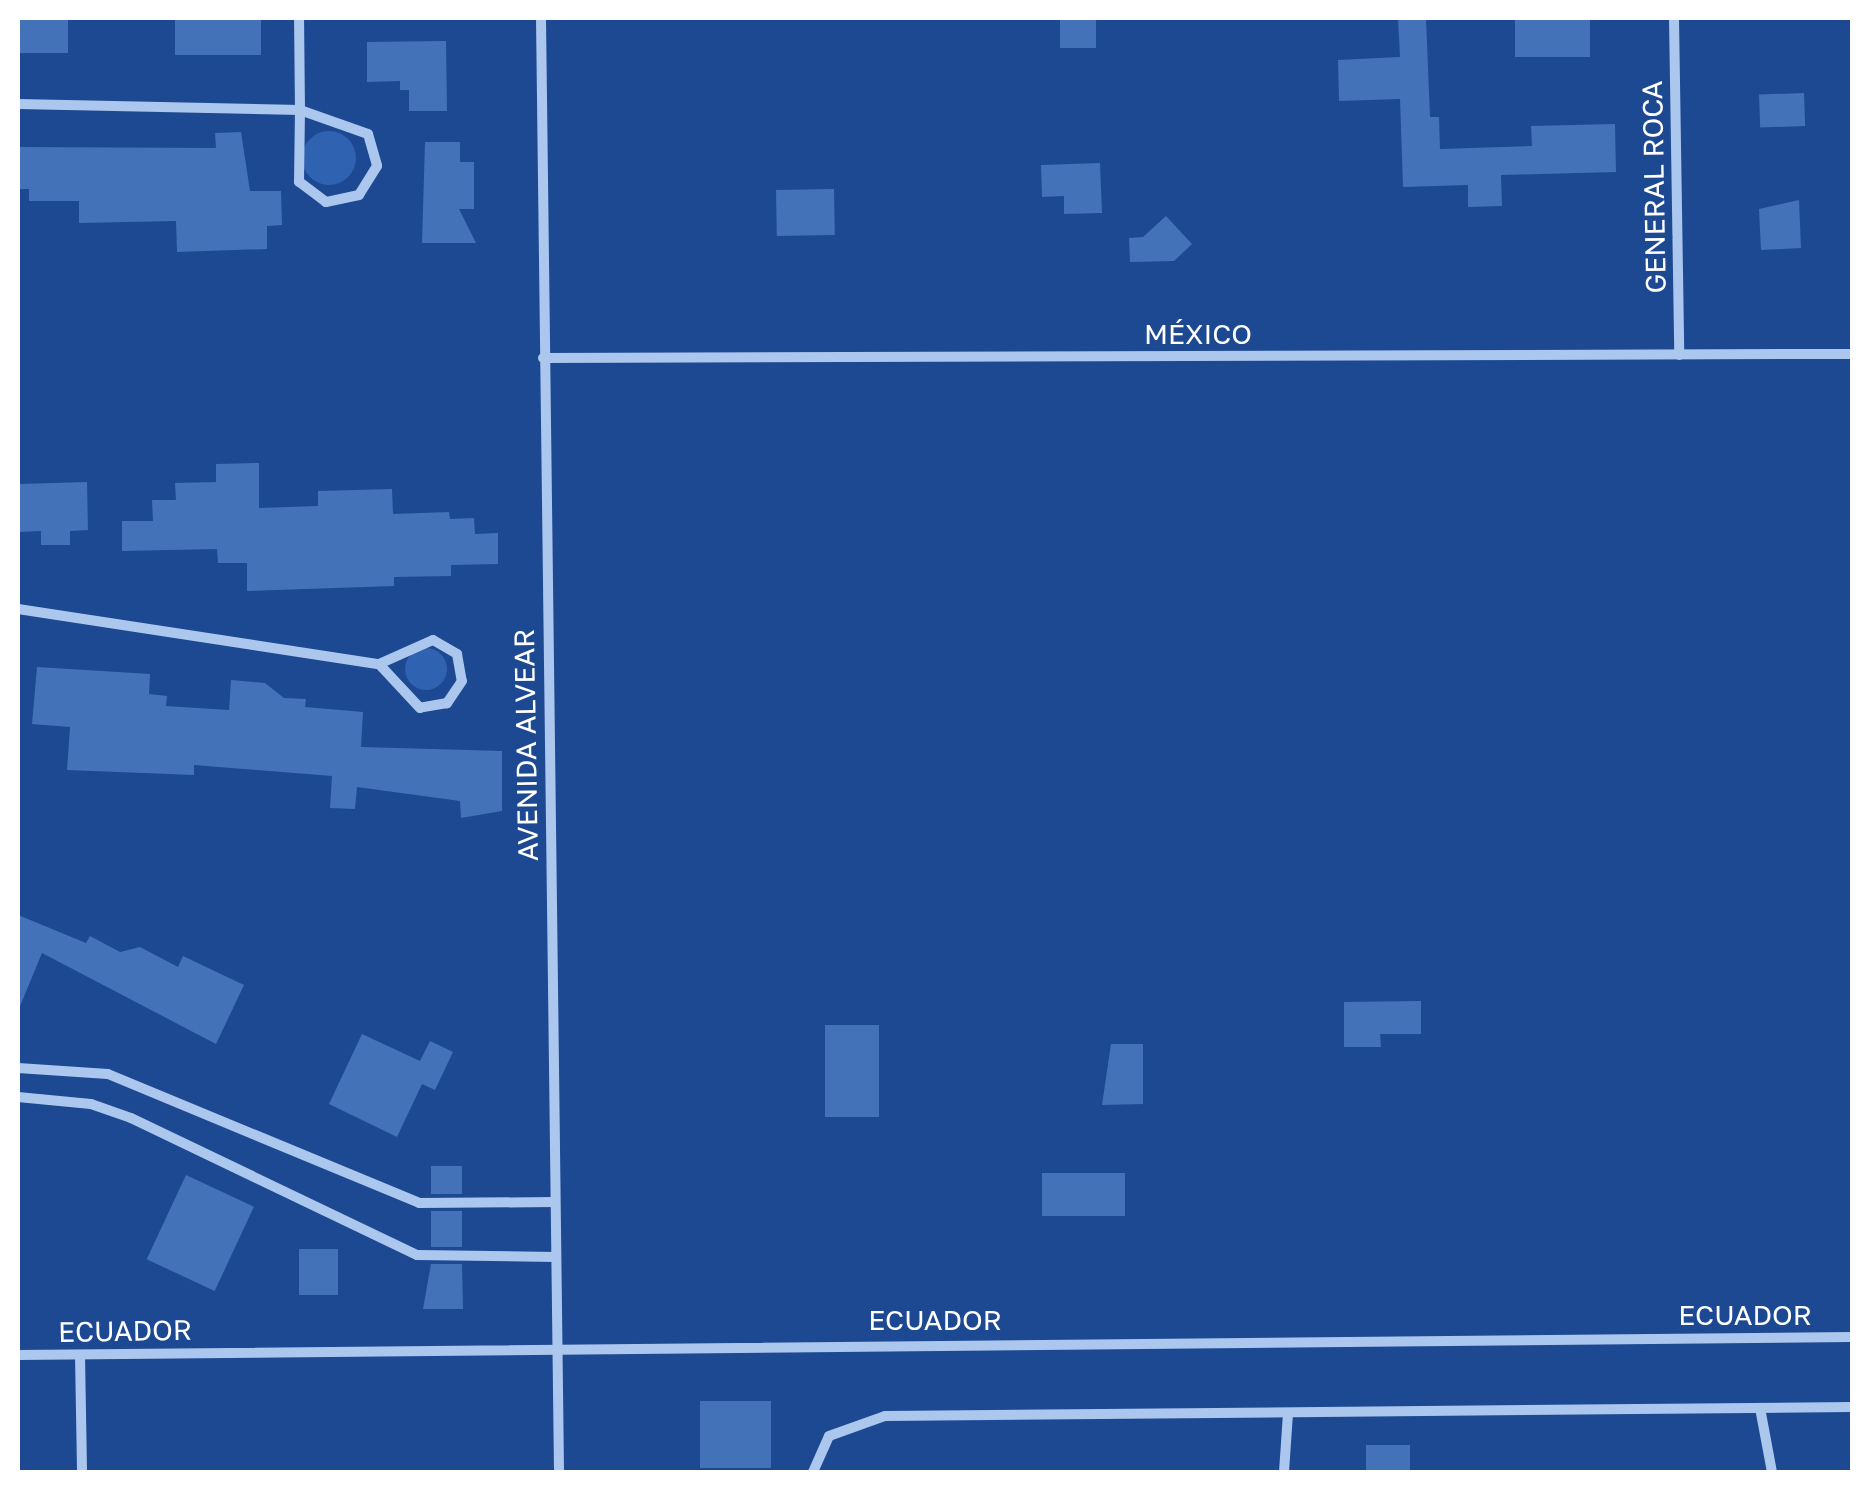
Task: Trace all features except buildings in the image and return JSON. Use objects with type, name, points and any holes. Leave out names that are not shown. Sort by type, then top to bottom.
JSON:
[{"type":"street","points":[[18,104],[300,110],[368,134],[377,166],[358,195],[326,202],[298,182],[300,110],[299,18]]},
{"type":"street","name":"AVENIDA ALVEAR","points":[[540,18],[558,1472]]},
{"type":"street","name":"GENERAL ROCA","points":[[1674,18],[1679,355]]},
{"type":"street","name":"MÉXICO","points":[[543,358],[1852,354]]},
{"type":"street","points":[[18,609],[379,664],[434,640],[457,654],[462,681],[447,704],[420,708],[379,664]]},
{"type":"street","points":[[18,1068],[108,1074],[419,1203],[555,1202]]},
{"type":"street","points":[[18,1097],[90,1104],[132,1118],[417,1255],[556,1257]]},
{"type":"street","name":"ECUADOR","points":[[18,1355],[556,1345],[1852,1337]]},
{"type":"street","points":[[80,1355],[82,1472]]},
{"type":"street","points":[[813,1472],[829,1436],[885,1416],[1852,1406]]},
{"type":"street","points":[[1760,1408],[1772,1472]]},
{"type":"street","points":[[1284,1472],[1288,1413]]},
{"type":"shaded area","points":[[329,131],[348,139],[356,158],[348,177],[329,185],[310,177],[302,158],[310,139]]},
{"type":"shaded area","points":[[426,648],[441,654],[447,669],[441,684],[426,690],[411,684],[405,669],[411,654]]}]
